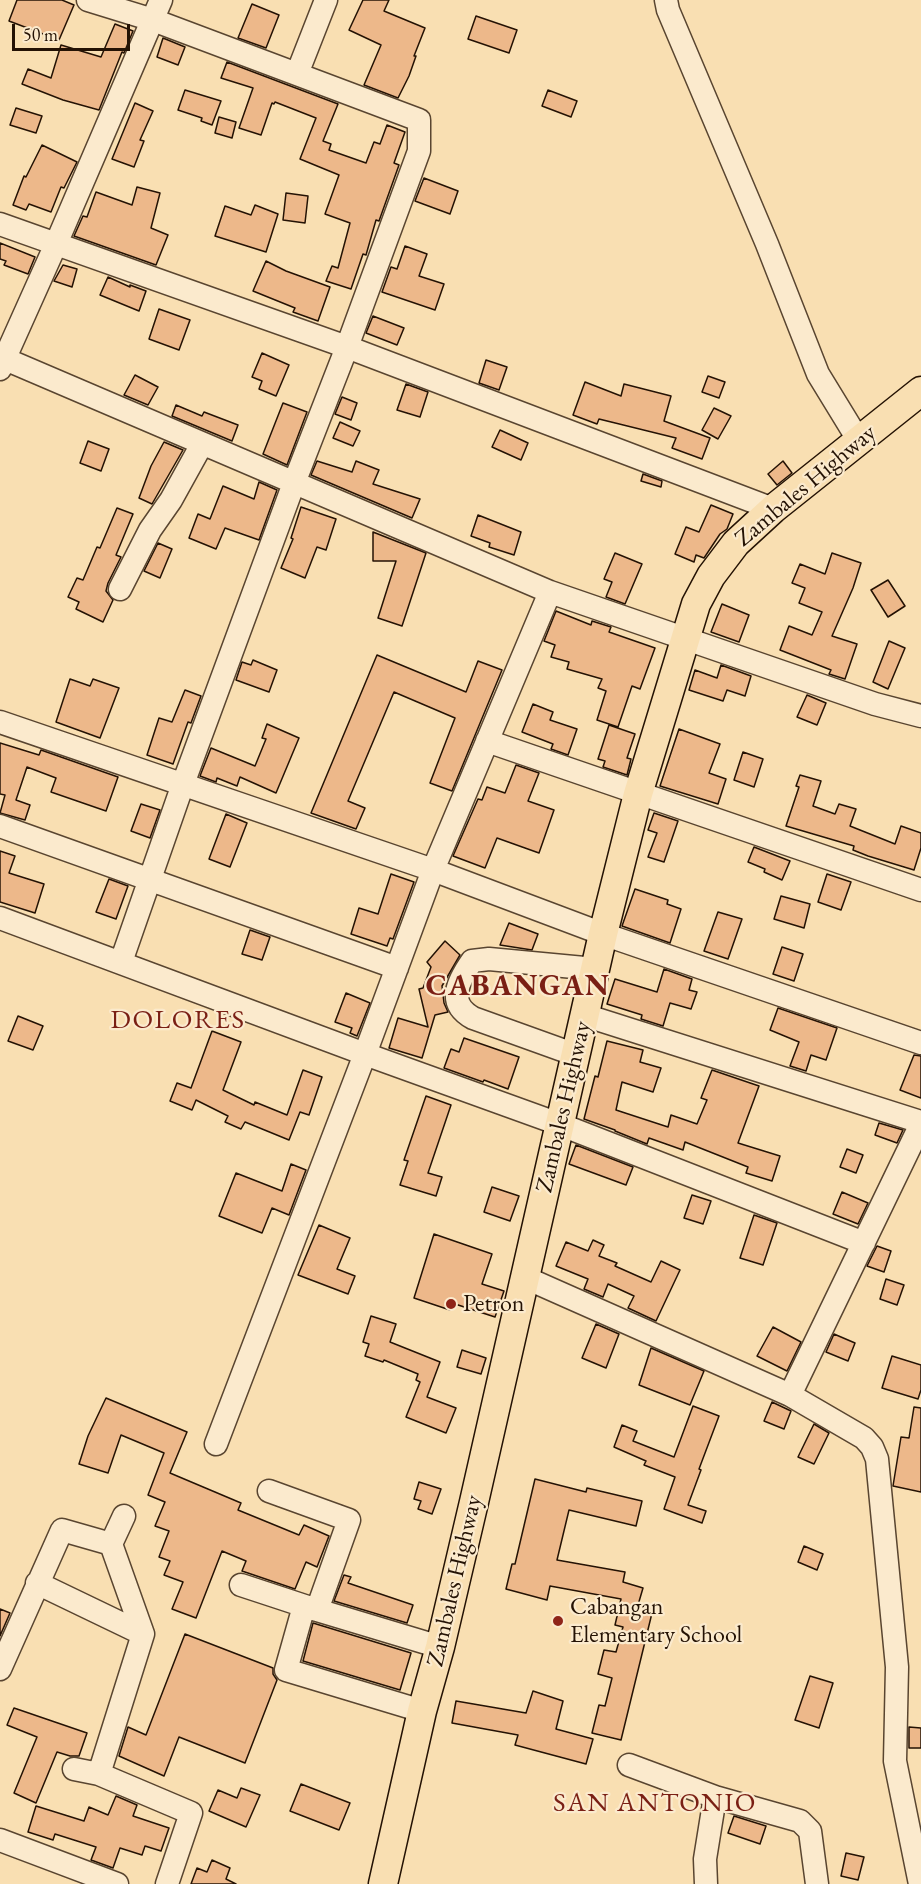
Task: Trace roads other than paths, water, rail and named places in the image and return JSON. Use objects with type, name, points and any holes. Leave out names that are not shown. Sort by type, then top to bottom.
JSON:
[{"type":"main road","name":"Zambales Highway","points":[[382,1884],[526,1278],[603,934],[638,794],[696,604],[711,576],[736,543],[773,509],[921,391]]},
{"type":"street","points":[[88,0],[157,10],[297,74],[419,120],[419,151],[183,784],[121,962]]},
{"type":"street","points":[[297,74],[326,0]]},
{"type":"street","points":[[666,0],[672,20],[767,244],[818,374],[859,441]]},
{"type":"street","points":[[157,10],[2,364],[202,444],[550,591],[875,704],[921,716]]},
{"type":"street","points":[[0,224],[347,347],[773,509]]},
{"type":"street","points":[[120,590],[150,530],[171,500],[202,444]]},
{"type":"street","points":[[216,1444],[433,870],[550,591]]},
{"type":"street","points":[[0,722],[433,870],[603,934],[921,1043]]},
{"type":"street","points":[[487,741],[921,890]]},
{"type":"street","points":[[0,826],[397,968]]},
{"type":"street","points":[[0,918],[560,1124],[864,1243]]},
{"type":"street","points":[[576,1055],[468,1015],[463,1012],[457,1001],[457,990],[472,961],[489,959],[595,969]]},
{"type":"street","points":[[584,1015],[921,1123],[790,1395]]},
{"type":"street","points":[[526,1278],[790,1395],[864,1438],[872,1447],[877,1458],[897,1667],[895,1761],[920,1884]]},
{"type":"street","points":[[269,1491],[349,1520],[310,1608],[286,1670],[422,1711]]},
{"type":"street","points":[[99,1774],[143,1634],[111,1544],[124,1516]]},
{"type":"street","points":[[0,1669],[62,1530],[111,1544]]},
{"type":"street","points":[[37,1583],[143,1634]]},
{"type":"street","points":[[241,1585],[440,1647]]},
{"type":"street","points":[[629,1765],[715,1797],[800,1821],[810,1831],[817,1884]]},
{"type":"street","points":[[74,1769],[99,1774],[191,1813],[168,1884]]},
{"type":"street","points":[[706,1884],[705,1859],[715,1797]]},
{"type":"street","points":[[0,1840],[117,1884]]},
{"type":"place","name":"Petron","points":[[451,1304]]},
{"type":"place","name":"Cabangan Elementary School","points":[[558,1621]]},
{"type":"district","name":"CABANGAN","points":[[518,987]]},
{"type":"district","name":"DOLORES","points":[[178,1021]]},
{"type":"district","name":"SAN ANTONIO","points":[[655,1804]]}]
